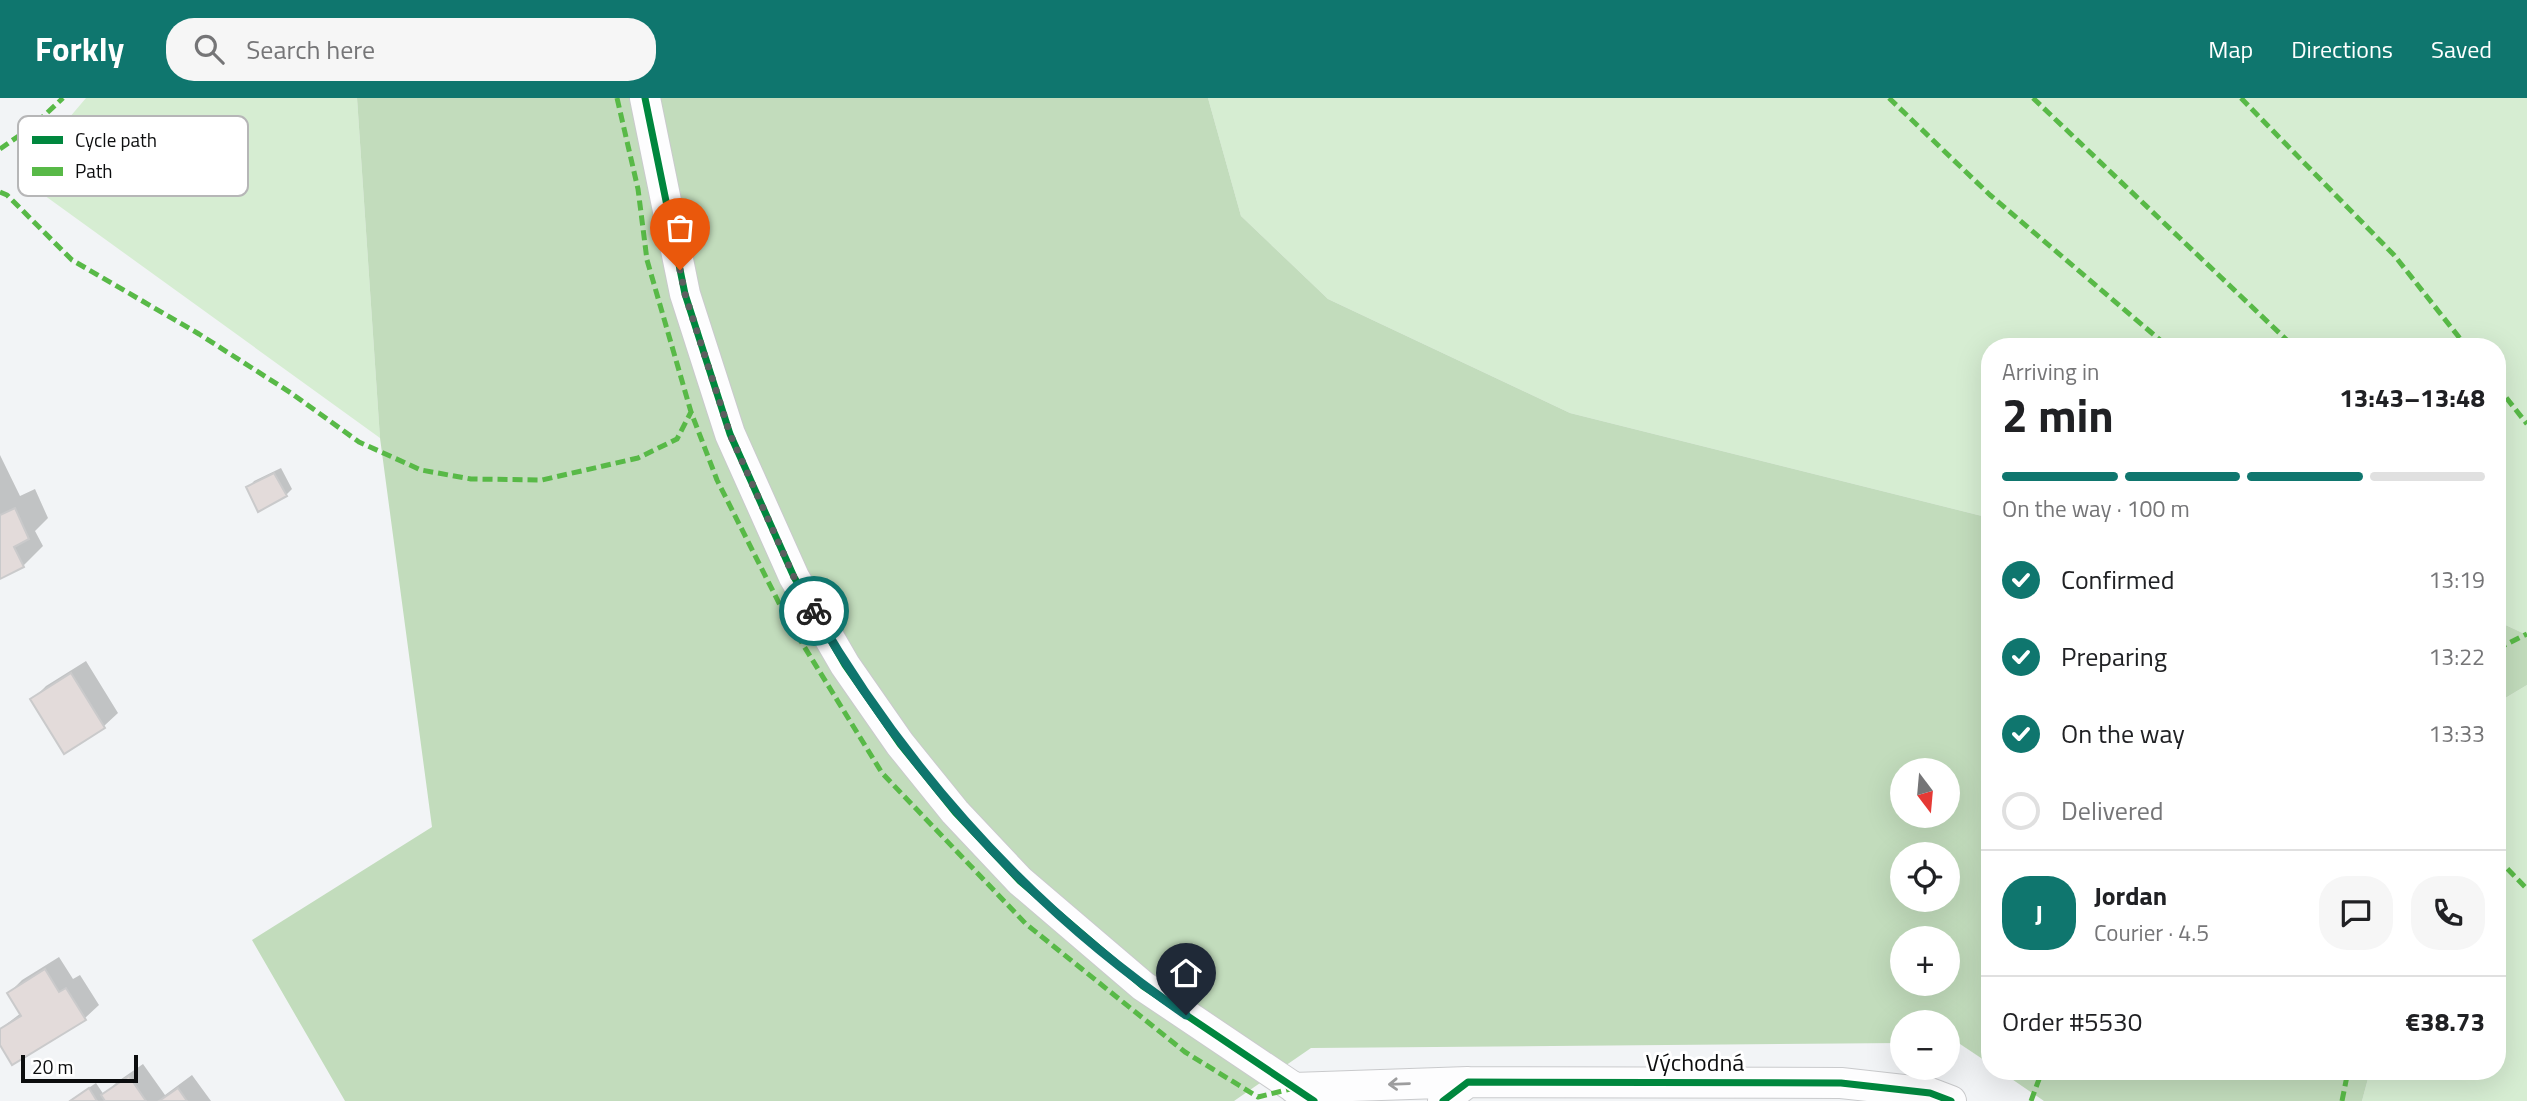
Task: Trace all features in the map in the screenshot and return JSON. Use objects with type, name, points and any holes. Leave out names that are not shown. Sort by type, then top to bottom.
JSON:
[{"type":"street","points":[[645,98],[685,294],[730,434],[794,577],[845,665],[900,744],[947,803],[1020,881],[1143,986],[1304,1095]]},
{"type":"street","points":[[1443,1101],[1468,1082]]},
{"type":"street","name":"Východná","points":[[1304,1095],[1468,1082],[1842,1083],[1930,1093],[1951,1101]]},
{"type":"green space","points":[[86,98],[357,98],[380,438],[45,196],[248,196],[248,116],[71,116]]},
{"type":"green space","points":[[357,98],[1208,98],[1241,216],[1328,299],[1570,413],[1981,516],[1981,1058],[1960,1044],[1960,1010],[1890,1010],[1890,1043],[1311,1048],[1234,1101],[345,1101],[252,940],[432,827],[380,438]]},
{"type":"green space","points":[[1208,98],[2527,98],[2527,635],[2506,625],[2506,338],[1981,338],[1981,516],[1570,413],[1328,299],[1241,216]]},
{"type":"green space","points":[[2506,625],[2527,635],[2527,685],[2506,698]]},
{"type":"green space","points":[[2527,685],[2527,1101],[2362,1101],[2368,1080],[2506,1080],[2506,698]]},
{"type":"green space","points":[[2013,1080],[2368,1080],[2362,1101],[2044,1101]]},
{"type":"building","points":[[274,473],[287,496],[258,512],[246,487]]},
{"type":"building","points":[[15,508],[29,539],[14,547],[24,567],[0,579],[0,515]]},
{"type":"building","points":[[71,673],[105,728],[64,754],[30,699]]},
{"type":"building","points":[[45,969],[59,992],[66,988],[86,1020],[12,1065],[0,1045],[0,1029],[21,1016],[7,993]]},
{"type":"building","points":[[129,1076],[146,1101],[105,1101],[101,1095]]},
{"type":"building","points":[[89,1088],[97,1101],[70,1101]]},
{"type":"building","points":[[178,1088],[187,1101],[159,1101]]},
{"type":"marked path","points":[[44,116],[63,98]]},
{"type":"marked path","points":[[617,98],[638,189],[647,260],[691,412],[717,480],[786,617],[882,773],[1026,924],[1185,1052],[1258,1097],[1294,1088]]},
{"type":"marked path","points":[[1889,98],[1990,195],[2158,338]]},
{"type":"marked path","points":[[2033,98],[2285,338]]},
{"type":"marked path","points":[[2241,98],[2394,255],[2460,338]]},
{"type":"marked path","points":[[0,149],[18,136]]},
{"type":"marked path","points":[[0,192],[7,195],[72,260],[199,334],[291,393],[359,442],[421,470],[471,479],[542,480],[638,458],[677,439],[691,412]]},
{"type":"marked path","points":[[2506,397],[2527,424]]},
{"type":"marked path","points":[[2506,644],[2527,634]]},
{"type":"marked path","points":[[2506,867],[2527,889]]},
{"type":"marked path","points":[[2031,1101],[2039,1080]]},
{"type":"marked path","points":[[2342,1101],[2346,1080]]},
{"type":"cycle path","points":[[645,98],[685,294],[730,434],[794,577],[845,665],[900,744],[955,812],[1020,881],[1143,986],[1314,1101]]},
{"type":"cycle path","points":[[1443,1101],[1468,1082],[1841,1083],[1930,1093],[1951,1101]]},
{"type":"way so far","points":[[680,270],[685,294],[730,434],[794,577],[814,611]]},
{"type":"route","points":[[814,611],[845,665],[900,744],[955,812],[1020,881],[1143,986],[1186,1015]]}]
